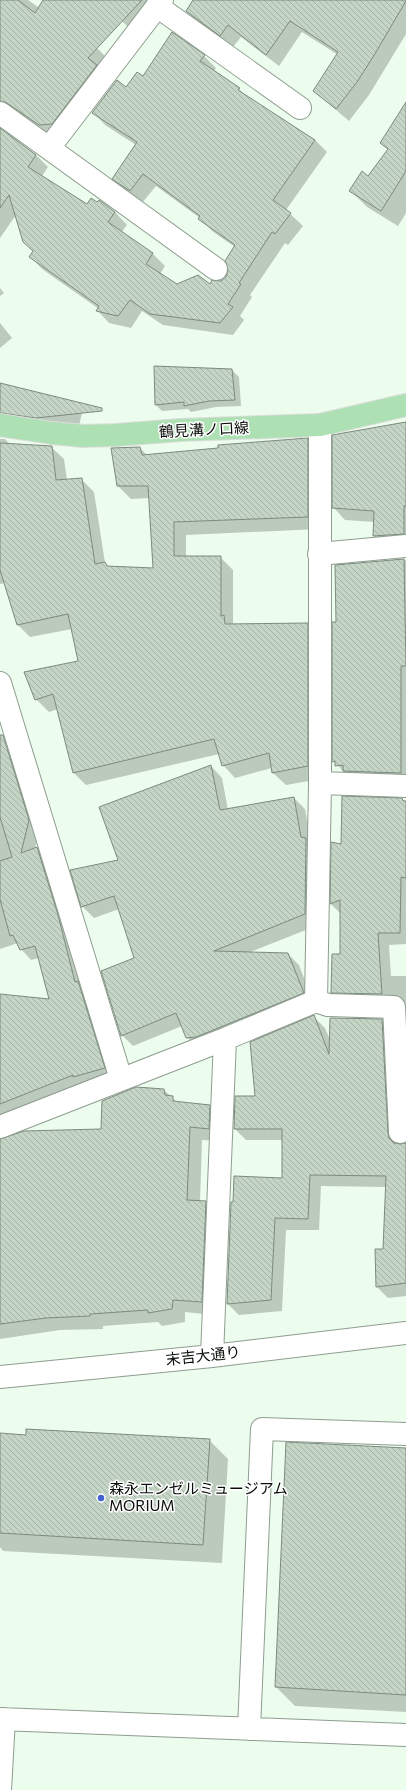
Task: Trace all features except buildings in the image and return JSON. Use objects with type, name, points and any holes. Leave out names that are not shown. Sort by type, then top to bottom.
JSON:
[{"type":"main road","name":"鶴見溝ノ口線","points":[[0,425],[83,436],[320,425],[406,405]]},
{"type":"street","points":[[49,148],[160,3],[300,108]]},
{"type":"street","points":[[0,113],[216,269]]},
{"type":"street","points":[[316,1001],[320,783],[320,425]]},
{"type":"street","points":[[319,554],[406,546]]},
{"type":"street","points":[[0,683],[121,1079]]},
{"type":"street","points":[[320,783],[406,786]]},
{"type":"street","points":[[0,1127],[225,1039],[316,1001],[328,1005],[394,1007],[400,1132]]},
{"type":"street","points":[[212,1356],[225,1039]]},
{"type":"street","name":"末吉大通り","points":[[0,1377],[212,1356],[406,1333]]},
{"type":"street","points":[[249,1729],[262,1429],[406,1434]]},
{"type":"street","points":[[0,1790],[2,1719],[406,1735]]},
{"type":"place","name":"森永エンゼルミュージアム MORIUM","points":[[101,1498]]}]
